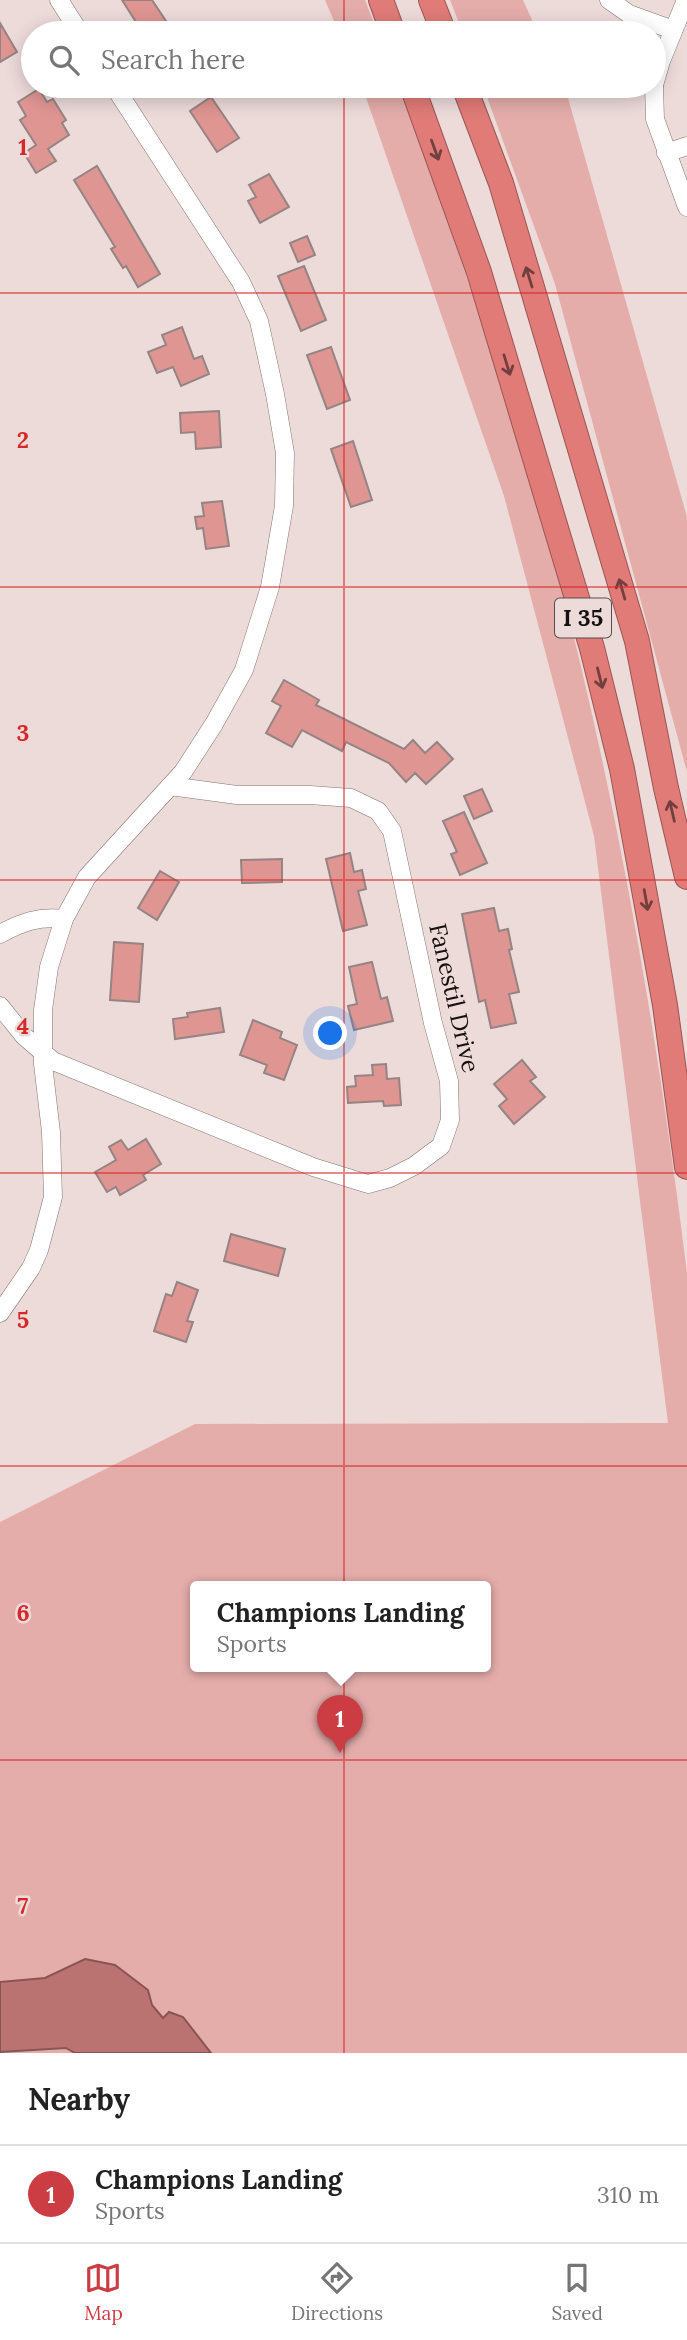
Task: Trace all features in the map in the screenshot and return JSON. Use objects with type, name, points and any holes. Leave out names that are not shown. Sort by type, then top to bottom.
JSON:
[{"type":"highway","points":[[380,0],[388,21]]},
{"type":"highway","points":[[431,0],[439,21]]},
{"type":"highway","name":"I 35","points":[[416,98],[479,272],[592,648],[622,769],[665,1005],[687,1167]]},
{"type":"highway","name":"I 35","points":[[469,98],[501,183],[637,641],[687,877]]},
{"type":"street","points":[[59,0],[72,21]]},
{"type":"street","points":[[609,0],[629,15],[647,21]]},
{"type":"street","points":[[666,50],[687,0]]},
{"type":"street","points":[[666,28],[673,30]]},
{"type":"street","points":[[0,1312],[32,1268],[52,1197],[51,1132],[43,1052],[43,1010],[49,967],[64,919],[86,877],[183,772],[244,670],[271,587],[284,506],[285,453],[259,321],[241,282],[122,98]]},
{"type":"street","points":[[654,98],[655,119],[687,207]]},
{"type":"street","points":[[666,153],[687,146]]},
{"type":"street","name":"Fanestil Drive","points":[[0,1006],[24,1036],[53,1061],[313,1167],[368,1184],[390,1178],[414,1166],[441,1146],[450,1121],[449,1081],[433,1023],[391,831],[378,811],[351,798],[310,795],[237,796],[170,786]]},
{"type":"street","points":[[0,934],[21,923],[37,919],[64,919]]},
{"type":"shaded area","points":[[325,0],[365,0],[373,21],[334,21]]},
{"type":"shaded area","points":[[450,0],[523,0],[533,21],[458,21]]},
{"type":"shaded area","points":[[366,98],[402,98],[499,373],[551,548],[574,637],[614,818],[648,999],[687,1273],[687,2053],[0,2053],[0,1522],[195,1424],[668,1423],[594,836],[504,496]]},
{"type":"shaded area","points":[[487,98],[568,98],[687,517],[687,772],[555,284]]},
{"type":"shaded area","points":[[85,1959],[115,1965],[148,1990],[152,2005],[163,2018],[169,2012],[183,2017],[211,2053],[75,2053],[66,2048],[0,2052],[0,1982],[45,1978]]},
{"type":"building","points":[[122,0],[152,0],[166,21],[135,21]]},
{"type":"building","points":[[0,23],[17,52],[0,62]]},
{"type":"building","points":[[24,98],[45,98],[47,102],[53,99],[66,120],[62,123],[69,135],[48,149],[56,161],[36,173],[24,153],[36,145],[20,120],[26,116],[18,102]]},
{"type":"building","points":[[212,98],[239,138],[217,152],[190,111]]},
{"type":"building","points":[[97,166],[160,274],[138,287],[126,266],[123,268],[111,249],[115,247],[74,180]]},
{"type":"building","points":[[269,174],[289,207],[260,223],[248,201],[256,197],[249,185]]},
{"type":"building","points":[[307,236],[315,255],[298,262],[290,243]]},
{"type":"building","points":[[304,266],[326,320],[301,331],[278,276]]},
{"type":"building","points":[[182,327],[194,359],[202,356],[209,374],[181,386],[173,367],[157,373],[148,352],[166,345],[162,335]]},
{"type":"building","points":[[331,347],[350,400],[327,409],[307,355]]},
{"type":"building","points":[[219,411],[221,447],[196,449],[195,432],[181,433],[180,413]]},
{"type":"building","points":[[353,441],[372,500],[351,507],[331,449]]},
{"type":"building","points":[[222,501],[229,546],[206,549],[203,528],[197,529],[195,517],[204,516],[202,503]]},
{"type":"building","points":[[284,680],[319,700],[316,705],[404,749],[413,740],[425,753],[437,742],[453,759],[426,784],[415,773],[406,782],[389,763],[346,742],[342,751],[302,730],[292,747],[266,733],[281,706],[272,701]]},
{"type":"building","points":[[482,789],[492,811],[474,819],[464,796]]},
{"type":"building","points":[[464,812],[487,863],[460,875],[451,854],[457,852],[443,821]]},
{"type":"building","points":[[350,853],[354,872],[362,870],[366,889],[358,891],[367,925],[343,931],[326,859]]},
{"type":"building","points":[[282,859],[282,882],[242,883],[241,860]]},
{"type":"building","points":[[160,871],[179,882],[157,920],[138,908]]},
{"type":"building","points":[[494,908],[499,931],[508,929],[512,949],[509,950],[519,992],[509,994],[516,1023],[491,1028],[485,1000],[479,1002],[462,914]]},
{"type":"building","points":[[114,942],[143,944],[139,1002],[110,1000]]},
{"type":"building","points":[[372,962],[381,999],[387,997],[393,1021],[354,1030],[348,1006],[357,1004],[349,967]]},
{"type":"building","points":[[220,1008],[224,1032],[175,1039],[173,1019],[188,1017],[187,1013]]},
{"type":"building","points":[[253,1020],[282,1032],[280,1038],[297,1045],[284,1080],[264,1073],[267,1065],[240,1055]]},
{"type":"building","points":[[522,1060],[536,1077],[530,1081],[545,1097],[514,1124],[499,1106],[507,1099],[494,1084]]},
{"type":"building","points":[[386,1064],[387,1079],[399,1078],[401,1105],[384,1106],[383,1101],[348,1103],[347,1087],[356,1086],[355,1076],[373,1075],[372,1065]]},
{"type":"building","points":[[146,1139],[161,1164],[143,1175],[146,1180],[120,1195],[116,1187],[107,1192],[95,1172],[116,1160],[109,1147],[121,1140],[128,1150]]},
{"type":"building","points":[[231,1234],[285,1249],[278,1276],[224,1261]]},
{"type":"building","points":[[177,1282],[198,1290],[187,1321],[193,1322],[186,1342],[154,1331],[166,1294],[172,1296]]},
{"type":"place","name":"Champions Landing","points":[[340,1753]]}]
